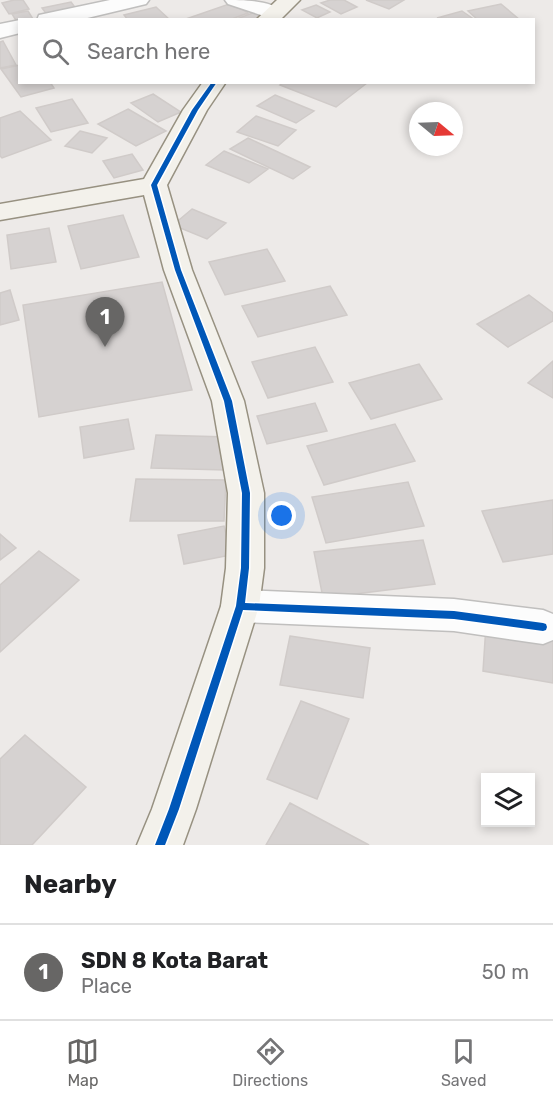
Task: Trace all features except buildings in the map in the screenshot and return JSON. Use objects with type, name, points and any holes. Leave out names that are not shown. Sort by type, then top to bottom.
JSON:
[{"type":"street","points":[[56,18],[139,0]]},
{"type":"street","points":[[235,0],[270,16],[290,0]]},
{"type":"street","points":[[0,31],[18,26]]},
{"type":"street","points":[[160,845],[174,809],[240,606],[244,568],[246,493],[230,413],[178,270],[154,185],[195,110],[214,84]]},
{"type":"street","points":[[0,212],[154,185]]},
{"type":"street","points":[[240,606],[454,615],[543,627]]},
{"type":"cycle path","points":[[160,845],[174,809],[240,606],[245,568],[246,493],[228,401],[178,270],[154,185],[195,110],[214,84]]},
{"type":"cycle path","points":[[240,606],[454,615],[543,627]]},
{"type":"place","name":"SDN 8 Kota Barat","points":[[105,347]]}]
